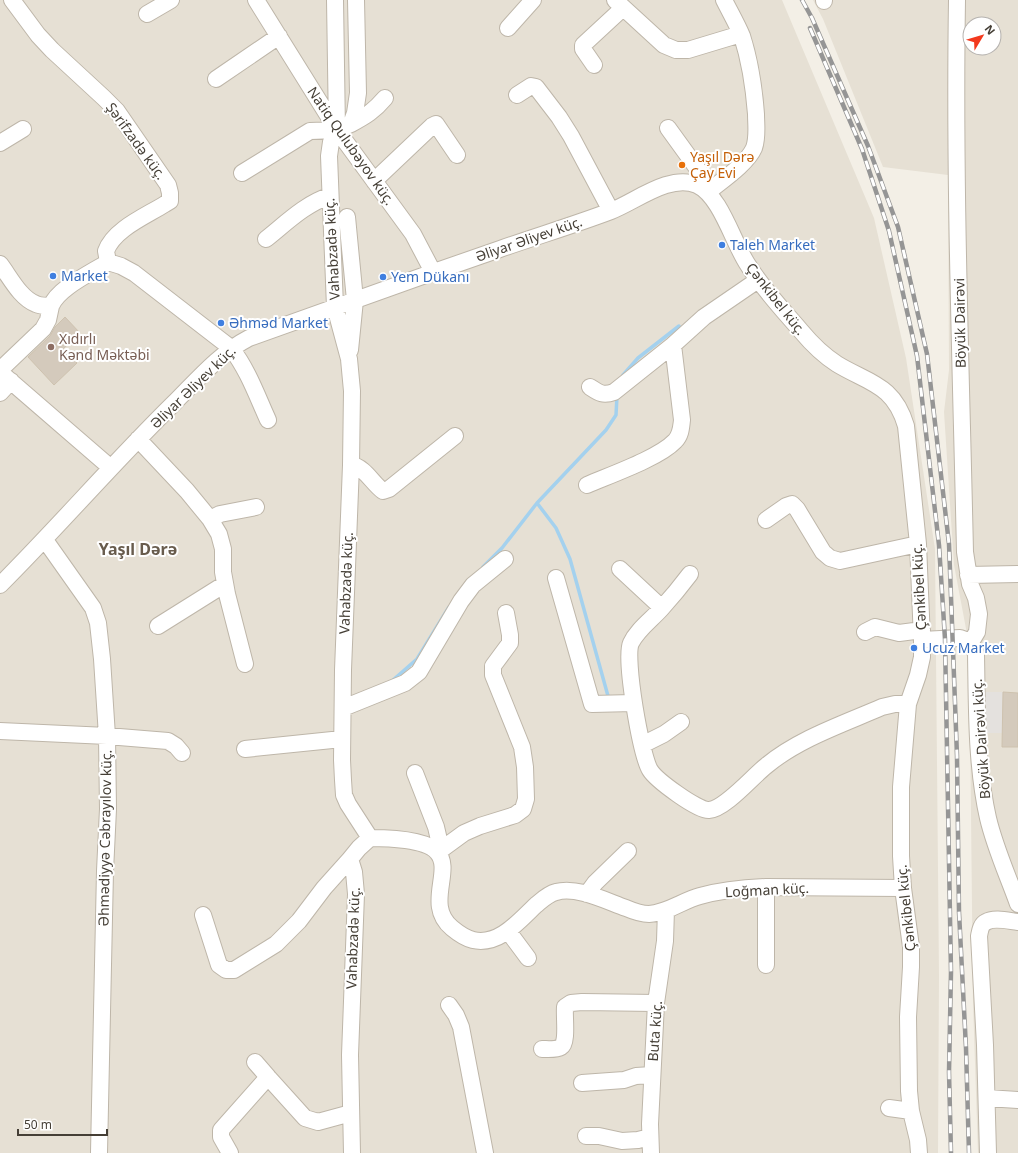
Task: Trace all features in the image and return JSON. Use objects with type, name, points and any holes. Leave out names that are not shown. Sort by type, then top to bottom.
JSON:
[{"type":"street","name":"Şərifzadə küç.","points":[[12,0],[38,36],[117,111],[168,185],[170,200],[166,204],[112,238],[106,251],[108,262]]},
{"type":"street","points":[[147,14],[170,0]]},
{"type":"street","name":"Natiq Qulubəyov küç.","points":[[256,0],[279,36],[344,127],[374,181],[413,234],[433,272]]},
{"type":"street","name":"Vahabzadə küç.","points":[[335,0],[344,127],[331,142],[329,156],[330,196],[335,307],[348,359],[352,391],[351,465],[343,670],[342,760],[344,795],[348,804],[370,838]]},
{"type":"street","points":[[344,127],[355,113],[358,93],[356,0]]},
{"type":"street","points":[[508,28],[533,0]]},
{"type":"street","points":[[668,128],[702,175],[708,192],[745,160],[754,148],[756,138],[754,92],[748,58],[741,34],[724,0]]},
{"type":"street","name":"Böyük Dairəvi","points":[[957,0],[956,70],[959,326],[965,552],[968,575],[979,614],[977,632],[971,642]]},
{"type":"street","points":[[594,65],[583,49],[583,45],[619,4],[664,46],[676,50],[688,50],[741,34]]},
{"type":"street","points":[[216,79],[279,36]]},
{"type":"street","points":[[517,95],[531,86],[536,87],[559,117],[571,136],[611,211]]},
{"type":"street","points":[[242,174],[310,131],[344,127],[368,115],[376,109],[385,98]]},
{"type":"street","points":[[374,181],[432,126],[436,124],[457,155]]},
{"type":"street","points":[[0,143],[23,129]]},
{"type":"street","name":"Əliyar Əliyev küç.","points":[[0,585],[45,540],[138,439],[231,348],[249,338],[433,272],[611,211],[661,186],[675,182],[687,182],[697,185],[708,192]]},
{"type":"street","name":"Çənkibel küç.","points":[[708,192],[719,207],[740,251],[758,280],[818,349],[834,362],[871,381],[884,390],[895,402],[903,416],[906,426],[918,544],[922,657],[918,675],[908,704],[901,787],[901,856],[902,888],[911,947],[908,1017],[909,1091],[911,1111],[918,1140],[919,1153]]},
{"type":"street","points":[[266,239],[307,207],[320,199],[330,196]]},
{"type":"street","points":[[347,217],[355,300],[348,359]]},
{"type":"street","points":[[111,468],[46,411],[3,379],[43,329],[48,320],[54,300],[69,287],[108,262],[121,266],[134,273],[231,348],[245,369],[268,420]]},
{"type":"street","points":[[0,264],[26,298],[36,304],[51,306]]},
{"type":"street","points":[[590,387],[601,394],[607,395],[614,392],[673,345],[704,317],[758,280]]},
{"type":"street","points":[[587,485],[650,457],[676,440],[680,432],[682,420],[673,345]]},
{"type":"street","points":[[351,465],[357,466],[363,471],[382,491],[389,490],[455,436]]},
{"type":"street","points":[[138,439],[188,491],[210,519],[219,534],[223,549],[223,572],[225,584],[245,664]]},
{"type":"street","points":[[766,520],[786,506],[792,504],[797,509],[823,552],[830,558],[840,561],[918,544]]},
{"type":"street","points":[[210,519],[220,514],[256,507]]},
{"type":"street","name":"Əhmədiyyə Cəbrayılov küç.","points":[[45,540],[93,608],[98,623],[107,736],[108,809],[105,871],[99,1153]]},
{"type":"street","points":[[343,708],[405,683],[419,672],[461,601],[474,585],[505,559]]},
{"type":"street","points":[[620,569],[662,608]]},
{"type":"street","points":[[690,574],[662,608],[638,632],[631,643],[628,652],[633,703],[642,745],[650,770],[659,780],[700,808],[708,810],[716,808],[782,753],[802,742],[882,707],[895,704],[908,704]]},
{"type":"street","points":[[968,575],[1018,574]]},
{"type":"street","points":[[556,578],[592,704],[633,703]]},
{"type":"street","points":[[158,626],[225,584]]},
{"type":"street","points":[[203,915],[219,964],[226,970],[234,970],[276,944],[299,921],[324,888],[370,838],[384,838],[419,843],[431,847],[438,852],[455,838],[464,833],[480,826],[515,815],[523,809],[526,799],[525,767],[522,747],[493,675],[493,666],[510,643],[506,613]]},
{"type":"street","points":[[865,632],[875,627],[899,633],[960,638],[971,642]]},
{"type":"street","name":"Böyük Dairəvi küç.","points":[[971,642],[976,654],[983,792],[995,845],[1018,904]]},
{"type":"street","points":[[642,745],[664,734],[681,722]]},
{"type":"street","points":[[0,731],[107,736],[168,741],[176,746],[182,754]]},
{"type":"street","points":[[245,749],[342,739]]},
{"type":"street","name":"Loğman küç.","points":[[415,773],[436,827],[439,840],[438,852],[442,864],[439,906],[442,917],[461,935],[481,942],[492,940],[508,931],[549,894],[558,891],[570,890],[587,894],[638,912],[649,914],[666,910],[701,896],[746,888],[902,888]]},
{"type":"street","points":[[587,894],[595,883],[628,851]]},
{"type":"street","name":"Vahabzadə küç.","points":[[350,859],[354,872],[356,894],[350,1055],[352,1153]]},
{"type":"street","points":[[766,887],[766,965]]},
{"type":"street","name":"Buta küç.","points":[[651,1145],[652,1074],[656,1003],[664,941],[666,910]]},
{"type":"street","points":[[988,1153],[985,1045],[979,936],[981,927],[986,922],[996,920],[1018,922]]},
{"type":"street","points":[[508,931],[528,958]]},
{"type":"street","points":[[542,1049],[560,1048],[564,1045],[565,1008],[571,1003],[656,1003]]},
{"type":"street","points":[[449,1005],[456,1015],[461,1027],[485,1153]]},
{"type":"street","points":[[255,1062],[305,1118],[318,1122],[351,1113]]},
{"type":"street","points":[[582,1083],[624,1080],[636,1076],[652,1074]]},
{"type":"street","points":[[230,1153],[221,1137],[222,1130],[268,1077]]},
{"type":"street","points":[[987,1098],[1018,1100]]},
{"type":"street","points":[[889,1108],[911,1111]]},
{"type":"street","points":[[586,1136],[598,1136],[622,1142],[638,1140],[651,1145]]},
{"type":"shaded area","name":"Yaşıl Dərə","points":[[0,0],[782,0],[874,218],[906,358],[935,549],[939,976],[938,1153],[0,1153]]},
{"type":"shaded area","points":[[813,0],[1018,0],[1018,1153],[978,1153],[973,1002],[970,718],[967,634],[954,565],[944,412],[949,370],[948,175],[883,167],[823,19]]},
{"type":"shaded area","points":[[982,692],[1003,692],[1003,733],[982,733]]},
{"type":"building","points":[[65,317],[80,333],[63,349],[77,363],[54,385],[28,357],[50,336],[55,327]]},
{"type":"building","points":[[1003,692],[1018,693],[1018,747],[1002,747]]},
{"type":"waterway","points":[[623,375],[638,358],[679,326]]},
{"type":"waterway","points":[[483,567],[502,548],[537,503],[606,430],[616,415],[617,396]]},
{"type":"waterway","points":[[537,503],[556,528],[570,559],[608,696]]},
{"type":"waterway","points":[[393,680],[417,659],[449,607]]},
{"type":"railway","points":[[802,0],[812,18],[868,146],[898,227],[927,354],[949,544],[957,756],[959,912],[966,1048],[969,1153]]},
{"type":"railway","points":[[810,28],[862,149],[889,231],[917,356],[939,545],[945,639],[951,972],[949,1072],[951,1153]]},
{"type":"place","name":"Yaşıl Dərə Çay Evi","points":[[682,165]]},
{"type":"place","name":"Taleh Market","points":[[722,245]]},
{"type":"place","name":"Market","points":[[53,276]]},
{"type":"place","name":"Yem Dükanı","points":[[383,277]]},
{"type":"place","name":"Əhməd Market","points":[[221,323]]},
{"type":"place","name":"Xıdırlı Kənd Məktəbi","points":[[51,347]]},
{"type":"place","name":"Ucuz Market","points":[[914,648]]},
{"type":"district","name":"Yaşıl Dərə","points":[[138,549]]}]
